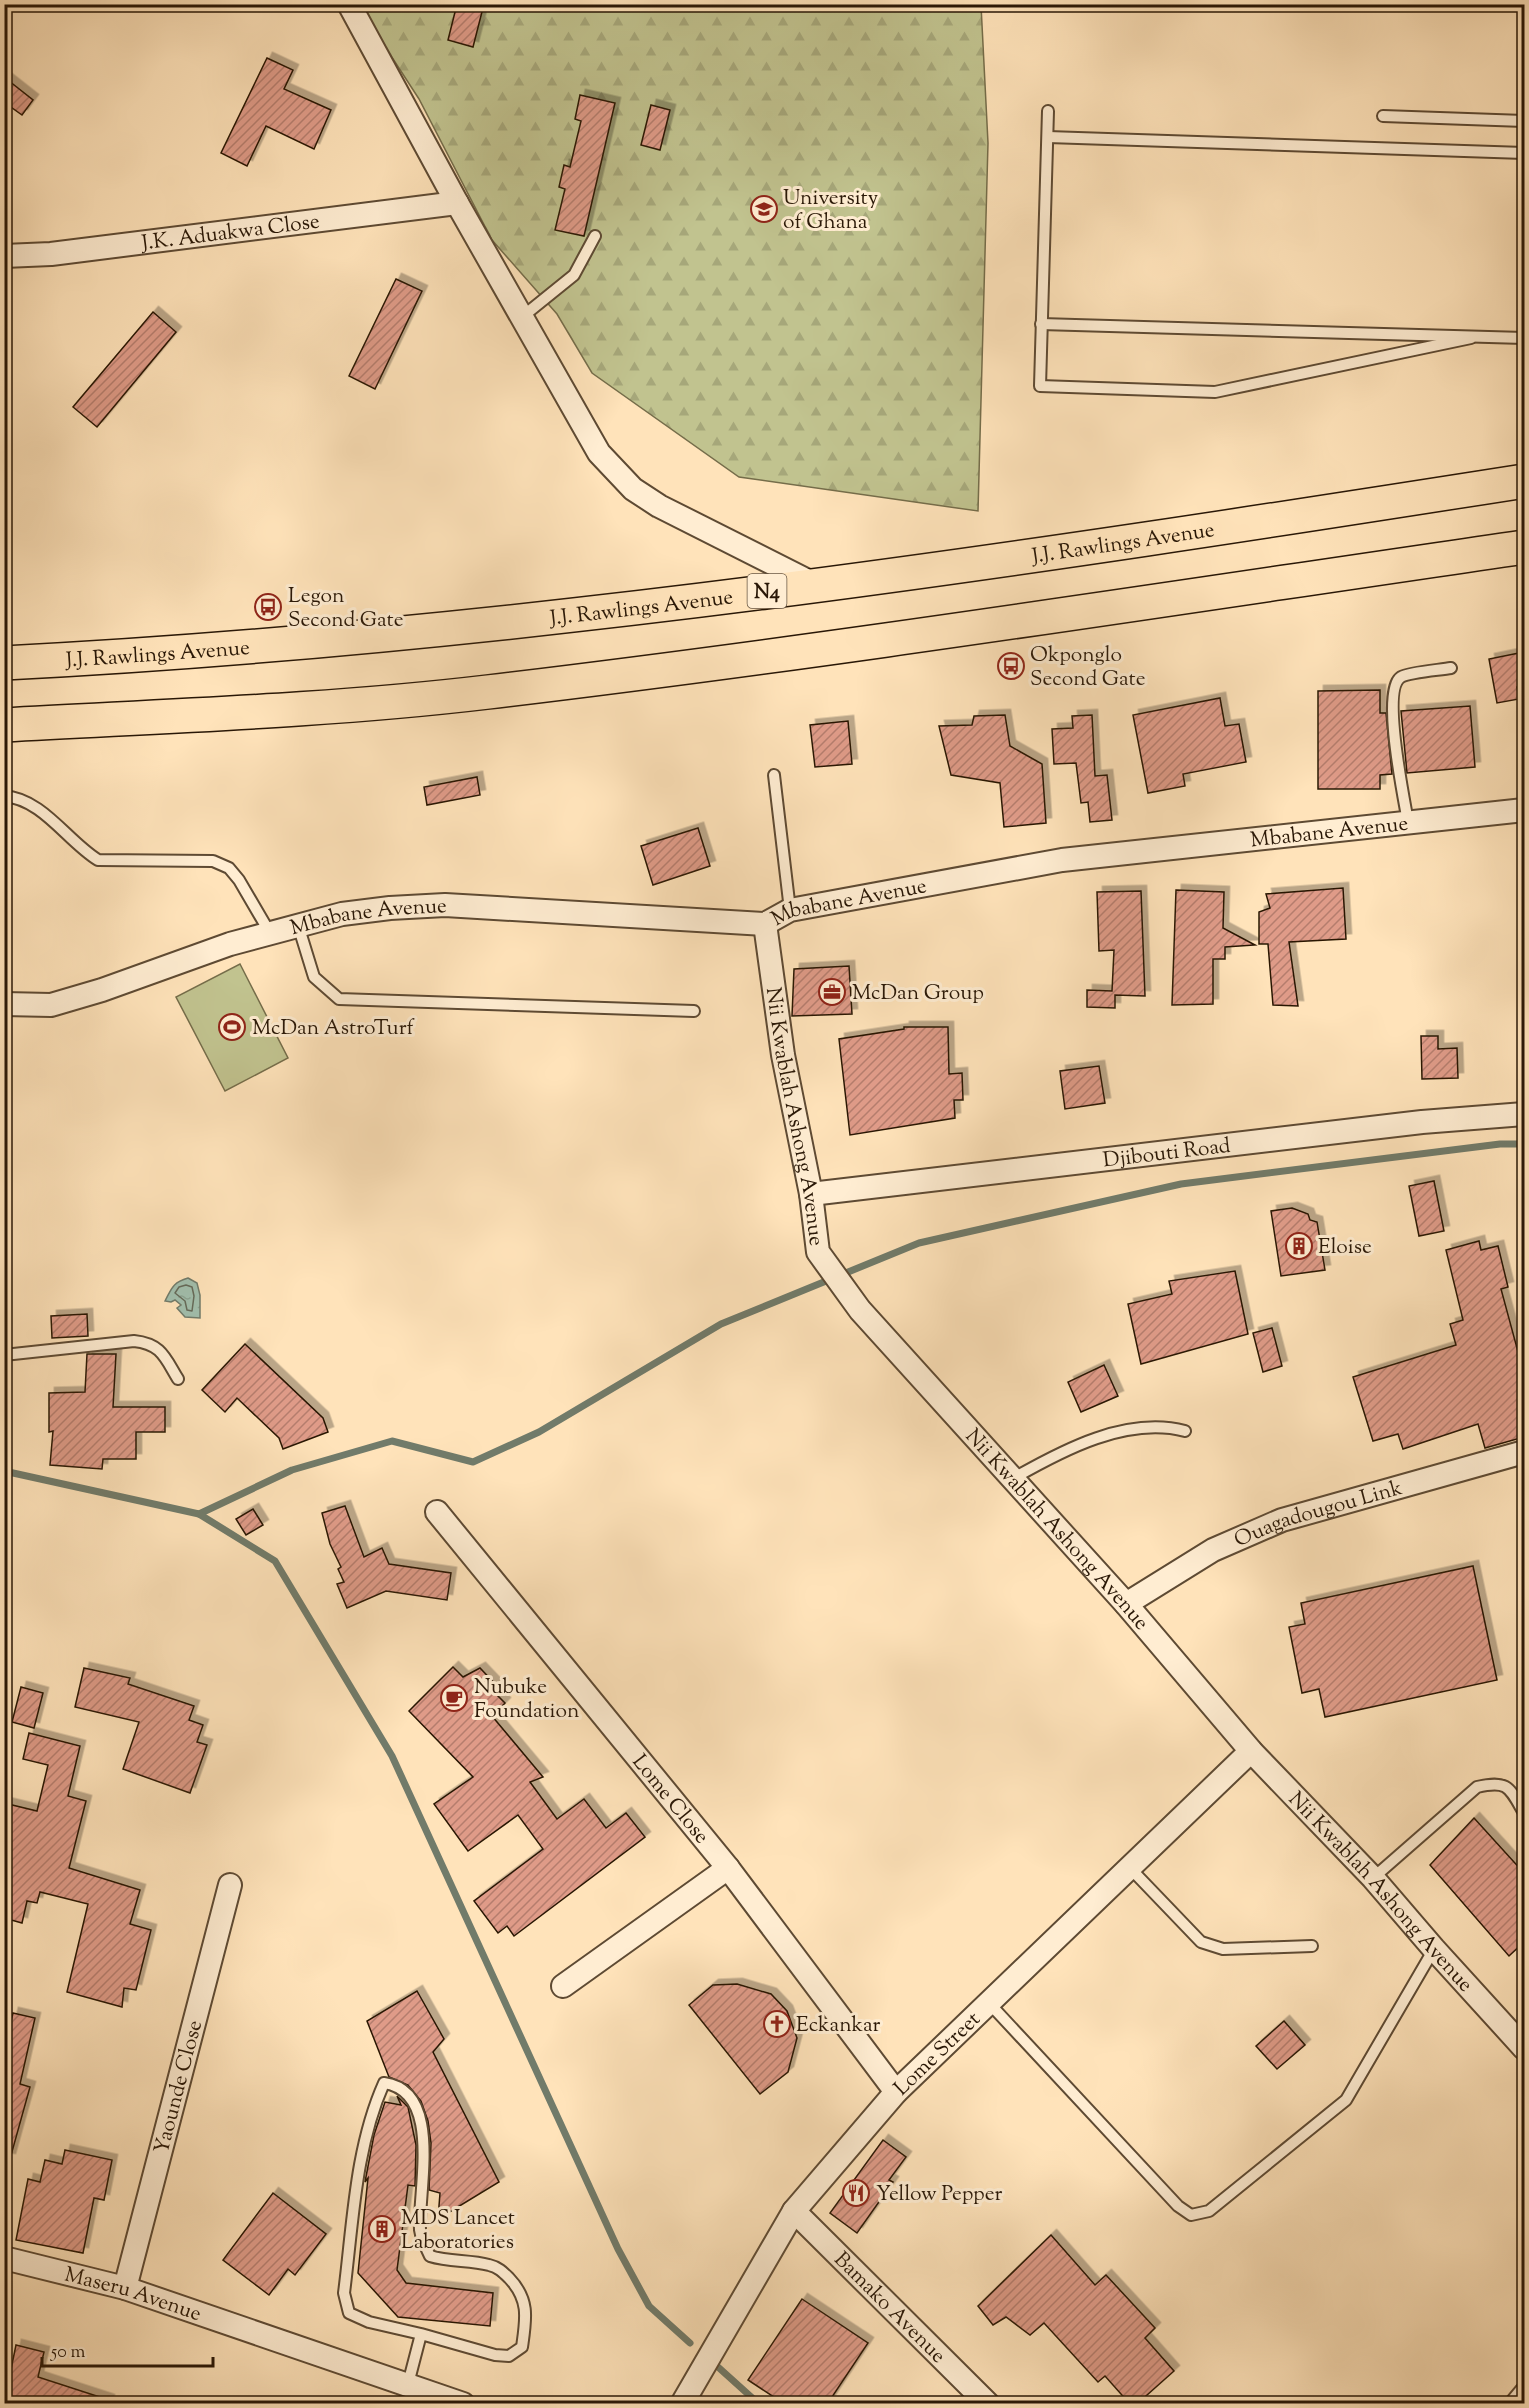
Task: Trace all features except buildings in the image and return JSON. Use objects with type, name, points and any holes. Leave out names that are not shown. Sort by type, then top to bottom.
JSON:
[{"type":"highway","name":"J.J. Rawlings Avenue","points":[[4,663],[131,657],[503,625],[816,585],[1234,526],[1524,481]]},
{"type":"highway","points":[[4,725],[234,712],[484,692],[1104,608],[1524,548]]},
{"type":"street","points":[[349,4],[457,203],[599,453],[633,489],[658,506],[816,585]]},
{"type":"street","name":"J.K. Aduakwa Close","points":[[4,256],[51,254],[457,203]]},
{"type":"street","name":"Mbabane Avenue","points":[[4,1004],[51,1005],[102,990],[230,944],[342,914],[445,905],[765,924],[790,910],[1062,860],[1524,810]]},
{"type":"street","name":"Nii Kwablah Ashong Avenue","points":[[765,924],[783,1055],[811,1194],[818,1252],[860,1310],[1126,1604],[1251,1751],[1373,1878],[1524,2048]]},
{"type":"street","name":"Djibouti Road","points":[[811,1194],[1422,1122],[1524,1114]]},
{"type":"street","name":"Ouagadougou Link","points":[[1126,1604],[1213,1550],[1282,1520],[1524,1452]]},
{"type":"street","name":"Lome Close","points":[[437,1512],[728,1868],[896,2092]]},
{"type":"street","name":"Lome Street","points":[[682,2403],[794,2211],[896,2092],[1251,1751]]},
{"type":"street","points":[[563,1986],[728,1868]]},
{"type":"street","name":"Yaounde Close","points":[[124,2288],[230,1886]]},
{"type":"street","name":"Bamako Avenue","points":[[794,2211],[988,2403]]},
{"type":"street","name":"Maseru Avenue","points":[[4,2258],[124,2288],[463,2403]]},
{"type":"lane","points":[[1048,111],[1040,386],[1215,392],[1472,338]]},
{"type":"lane","points":[[1383,116],[1524,121]]},
{"type":"lane","points":[[1048,137],[1524,153]]},
{"type":"lane","points":[[522,317],[574,275],[595,236]]},
{"type":"lane","points":[[1041,324],[1524,338]]},
{"type":"lane","points":[[1408,822],[1391,707],[1393,686],[1401,677],[1451,668]]},
{"type":"lane","points":[[774,775],[790,910]]},
{"type":"lane","points":[[4,796],[32,805],[84,851],[98,860],[213,861],[229,868],[239,880],[270,933]]},
{"type":"lane","points":[[298,925],[314,977],[339,999],[694,1011]]},
{"type":"lane","points":[[4,1355],[134,1341],[149,1343],[159,1349],[178,1379]]},
{"type":"lane","points":[[1014,1478],[1064,1450],[1123,1432],[1167,1426],[1185,1431]]},
{"type":"lane","points":[[1373,1878],[1477,1787],[1497,1783],[1510,1789],[1524,1813]]},
{"type":"lane","points":[[1130,1868],[1202,1942],[1223,1949],[1312,1946]]},
{"type":"lane","points":[[989,2003],[1178,2206],[1191,2215],[1209,2211],[1346,2100],[1434,1949]]},
{"type":"lane","points":[[384,2083],[399,2085],[409,2094],[420,2120],[425,2142],[420,2231],[430,2256],[446,2261],[489,2265],[501,2270],[524,2298],[527,2312],[522,2347],[508,2356],[495,2355],[421,2334],[369,2322],[349,2313],[344,2293],[363,2151],[376,2102],[384,2083]]},
{"type":"lane","points":[[408,2384],[421,2334]]},
{"type":"lane","points":[[1509,2403],[1524,2386]]},
{"type":"green space","points":[[358,5],[981,5],[988,143],[978,511],[739,477],[592,373],[557,314],[492,240],[419,99]]},
{"type":"green space","name":"McDan AstroTurf","points":[[240,964],[288,1058],[225,1091],[176,997]]},
{"type":"water","points":[[188,1278],[197,1283],[200,1295],[200,1318],[185,1317],[177,1308],[181,1305],[175,1300],[165,1301],[176,1284]]},
{"type":"waterway","points":[[4,1471],[199,1514],[292,1470],[392,1441],[473,1462],[539,1432],[721,1324],[919,1243],[1181,1184],[1500,1144],[1524,1144]]},
{"type":"waterway","points":[[199,1514],[275,1561],[392,1756],[618,2249],[649,2306],[690,2343]]},
{"type":"waterway","points":[[718,2367],[759,2404]]},
{"type":"place","name":"University of Ghana","points":[[764,209]]},
{"type":"place","name":"Legon Second Gate","points":[[268,607]]},
{"type":"place","name":"Okponglo Second Gate","points":[[1011,666]]},
{"type":"place","name":"McDan Group","points":[[832,992]]},
{"type":"place","name":"McDan AstroTurf","points":[[232,1027]]},
{"type":"place","name":"Eloise","points":[[1299,1246]]},
{"type":"place","name":"Nubuke Foundation","points":[[454,1698]]},
{"type":"place","name":"Eckankar","points":[[777,2024]]},
{"type":"place","name":"Yellow Pepper","points":[[856,2193]]},
{"type":"place","name":"MDS Lancet Laboratories","points":[[382,2229]]}]
